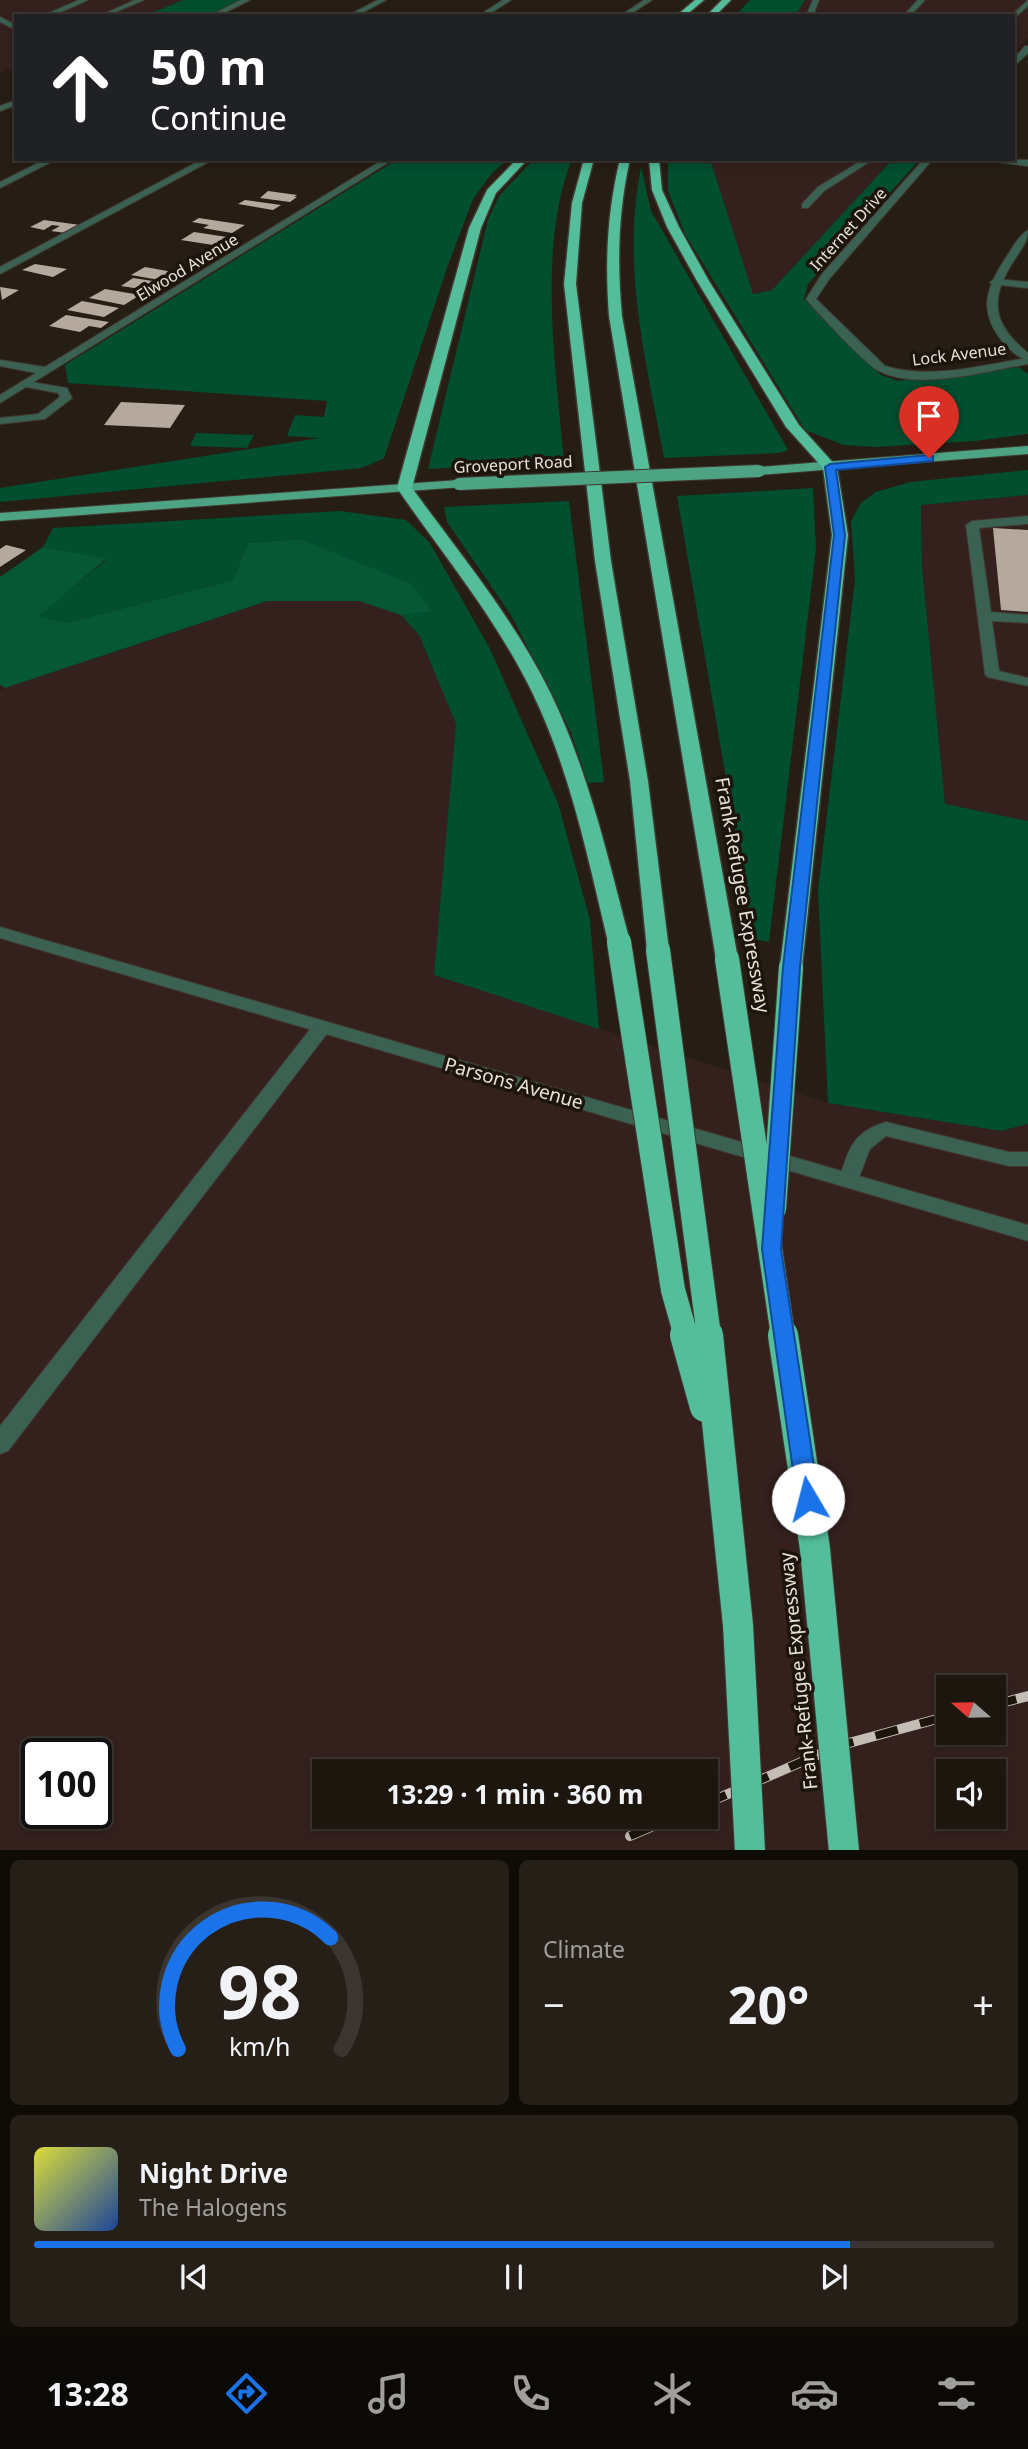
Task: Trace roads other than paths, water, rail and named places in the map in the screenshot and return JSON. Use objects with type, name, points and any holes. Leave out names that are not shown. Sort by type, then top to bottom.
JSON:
[{"type":"highway","points":[[682,14],[700,0]]},
{"type":"highway","points":[[712,14],[727,0]]},
{"type":"highway","points":[[521,161],[491,192],[475,228],[404,488],[467,570],[514,643],[555,725],[587,814],[619,942],[673,1290],[721,1468]]},
{"type":"highway","points":[[588,161],[577,203],[570,284],[603,561],[639,782],[658,950],[698,1250],[747,1745],[750,1850]]},
{"type":"highway","name":"Frank-Refugee Expressway","points":[[625,161],[615,208],[613,292],[669,639],[727,959],[772,1249],[815,1549],[844,1850]]},
{"type":"highway","points":[[654,161],[657,190],[673,227],[703,281],[793,427],[830,467],[839,535],[791,967],[772,1249]]},
{"type":"main road","name":"Groveport Road","points":[[0,517],[459,484],[830,467],[1028,450]]},
{"type":"street","points":[[50,14],[85,0]]},
{"type":"street","points":[[109,13],[141,0]]},
{"type":"street","points":[[216,14],[247,0]]},
{"type":"street","points":[[354,14],[383,0]]},
{"type":"street","points":[[484,14],[508,0]]},
{"type":"street","points":[[626,14],[649,0]]},
{"type":"street","points":[[908,14],[922,0]]},
{"type":"street","points":[[1015,15],[1028,2]]},
{"type":"street","points":[[0,185],[49,161]]},
{"type":"street","points":[[0,271],[206,161]]},
{"type":"street","name":"Elwood Avenue","points":[[0,400],[387,161]]},
{"type":"street","points":[[805,206],[821,189],[867,161]]},
{"type":"street","name":"Internet Drive","points":[[895,374],[881,368],[811,299],[826,276],[927,161]]},
{"type":"street","name":"Lock Avenue","points":[[1028,233],[995,282],[990,307],[993,321],[1012,347],[1028,359]]},
{"type":"street","points":[[995,282],[1028,285]]},
{"type":"street","name":"Lock Avenue","points":[[895,374],[928,375],[1028,359]]},
{"type":"street","points":[[0,363],[46,371]]},
{"type":"street","points":[[0,421],[41,417],[66,398],[63,390],[25,384]]},
{"type":"street","points":[[1028,520],[972,525],[992,674],[1028,682]]},
{"type":"street","points":[[986,616],[1028,619]]},
{"type":"street","name":"Parsons Avenue","points":[[0,932],[1028,1233]]},
{"type":"street","points":[[0,1444],[322,1027]]},
{"type":"street","points":[[849,1180],[863,1140],[872,1132],[886,1129],[1009,1159],[1028,1159]]},
{"type":"railway","points":[[1006,1702],[1028,1696]]},
{"type":"railway","points":[[718,1798],[838,1746],[936,1719]]},
{"type":"railway","points":[[630,1836],[646,1829]]}]
